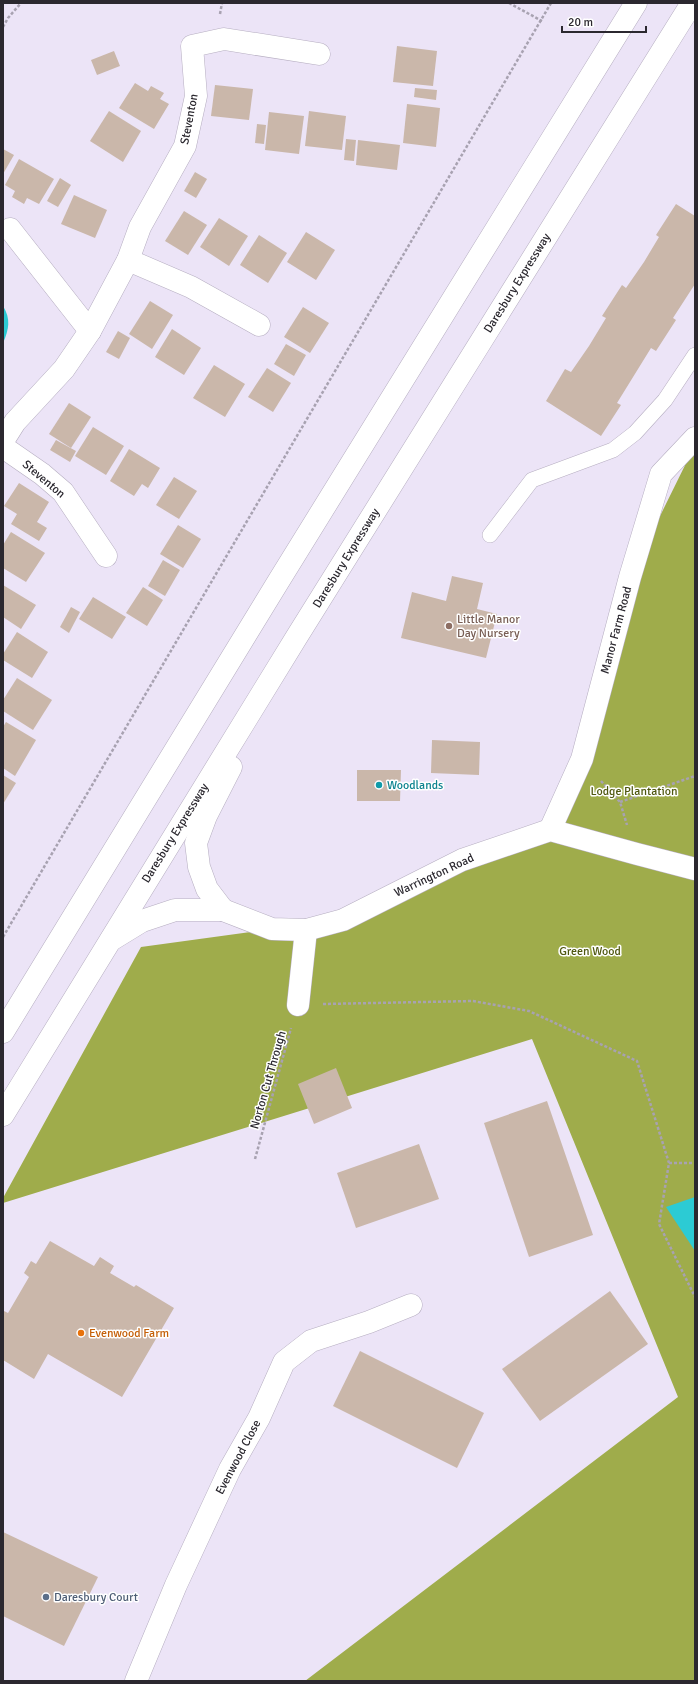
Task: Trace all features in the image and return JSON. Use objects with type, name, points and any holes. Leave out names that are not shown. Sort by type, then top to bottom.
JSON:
[{"type":"main road","points":[[3,1032],[278,582],[636,3]]},
{"type":"main road","name":"Daresbury Expressway","points":[[3,1115],[107,943],[692,3]]},
{"type":"main road","name":"Steventon","points":[[3,441],[15,422],[64,369],[90,331],[128,260],[140,227],[185,146],[196,96],[192,46],[224,39],[319,54]]},
{"type":"main road","points":[[10,228],[90,331]]},
{"type":"main road","points":[[128,260],[191,286],[259,325]]},
{"type":"main road","name":"Manor Farm Road","points":[[550,830],[582,759],[630,577],[661,474],[695,438]]},
{"type":"main road","name":"Steventon","points":[[3,447],[42,474],[63,492],[106,556]]},
{"type":"main road","points":[[223,910],[207,889],[199,867],[196,843],[206,816],[296,638]]},
{"type":"main road","points":[[550,830],[695,869]]},
{"type":"main road","name":"Warrington Road","points":[[223,910],[272,929],[306,930],[343,920],[462,860],[550,830]]},
{"type":"main road","points":[[107,943],[142,921],[175,910],[223,910]]},
{"type":"main road","points":[[298,1005],[306,930]]},
{"type":"main road","name":"Evenwood Close","points":[[136,1681],[176,1585],[230,1469],[259,1418],[284,1362],[311,1341],[369,1322],[411,1306]]},
{"type":"lane","points":[[490,535],[532,480],[613,450],[635,433],[665,400],[695,355]]},
{"type":"path","points":[[3,27],[8,18],[21,3]]},
{"type":"path","points":[[509,3],[542,21]]},
{"type":"path","points":[[3,936],[552,3]]},
{"type":"path","points":[[582,759],[620,802],[637,854]]},
{"type":"path","points":[[620,802],[695,776]]},
{"type":"path","points":[[298,1005],[473,1001],[529,1011],[638,1061],[670,1163],[659,1224],[695,1297]]},
{"type":"path","name":"Norton Cut Through","points":[[255,1159],[298,1005]]},
{"type":"path","points":[[670,1163],[695,1163]]},
{"type":"green space","name":"Green Wood","points":[[695,445],[695,1681],[305,1681],[678,1397],[532,1039],[3,1203],[3,1198],[141,947],[272,929],[306,930],[550,830],[630,577]]},
{"type":"water","points":[[3,306],[6,311],[8,324],[7,333],[3,343]]},
{"type":"water","points":[[695,1197],[695,1251],[666,1207]]},
{"type":"building","points":[[397,46],[437,51],[433,86],[393,82]]},
{"type":"building","points":[[114,51],[120,66],[97,75],[91,60]]},
{"type":"building","points":[[135,83],[148,91],[151,86],[164,93],[160,99],[169,104],[154,129],[119,108]]},
{"type":"building","points":[[215,85],[253,89],[249,120],[211,116]]},
{"type":"building","points":[[415,88],[437,90],[436,100],[414,97]]},
{"type":"building","points":[[407,104],[440,108],[436,147],[403,143]]},
{"type":"building","points":[[109,111],[141,131],[123,162],[90,141]]},
{"type":"building","points":[[309,111],[346,116],[342,150],[305,146]]},
{"type":"building","points":[[269,112],[304,116],[299,154],[265,150]]},
{"type":"building","points":[[257,124],[266,125],[264,144],[255,143]]},
{"type":"building","points":[[346,139],[356,140],[354,161],[344,160]]},
{"type":"building","points":[[358,140],[400,145],[397,170],[356,165]]},
{"type":"building","points":[[3,149],[14,155],[3,174]]},
{"type":"building","points":[[19,159],[54,179],[39,204],[27,198],[24,204],[12,197],[15,191],[5,185]]},
{"type":"building","points":[[195,172],[207,179],[196,198],[184,191]]},
{"type":"building","points":[[60,178],[71,185],[58,207],[47,201]]},
{"type":"building","points":[[74,195],[107,210],[95,238],[61,224]]},
{"type":"building","points":[[676,204],[695,216],[695,284],[673,318],[676,320],[656,351],[651,348],[617,403],[621,405],[601,436],[546,401],[565,369],[571,372],[589,346],[606,318],[602,316],[622,285],[626,288],[644,262],[659,237],[656,235]]},
{"type":"building","points":[[184,211],[207,225],[188,255],[165,241]]},
{"type":"building","points":[[219,218],[248,236],[229,266],[200,247]]},
{"type":"building","points":[[306,232],[335,250],[316,280],[287,262]]},
{"type":"building","points":[[259,235],[287,253],[268,283],[240,265]]},
{"type":"building","points":[[150,301],[173,315],[152,349],[129,334]]},
{"type":"building","points":[[303,307],[329,323],[310,353],[284,337]]},
{"type":"building","points":[[172,329],[201,348],[184,375],[155,357]]},
{"type":"building","points":[[118,331],[130,338],[119,359],[106,352]]},
{"type":"building","points":[[286,344],[306,355],[294,376],[274,364]]},
{"type":"building","points":[[214,365],[245,384],[225,417],[193,398]]},
{"type":"building","points":[[267,368],[291,383],[273,412],[248,397]]},
{"type":"building","points":[[69,403],[91,417],[71,448],[49,434]]},
{"type":"building","points":[[93,427],[124,446],[106,475],[75,456]]},
{"type":"building","points":[[56,440],[76,451],[70,462],[50,450]]},
{"type":"building","points":[[129,449],[160,468],[148,488],[142,484],[134,496],[110,481]]},
{"type":"building","points":[[174,477],[197,491],[179,519],[156,505]]},
{"type":"building","points":[[19,483],[49,502],[37,522],[47,528],[39,541],[11,524],[17,514],[4,506]]},
{"type":"building","points":[[178,525],[201,539],[183,568],[160,554]]},
{"type":"building","points":[[11,532],[45,553],[26,582],[3,568],[3,545]]},
{"type":"building","points":[[163,560],[180,570],[165,596],[148,586]]},
{"type":"building","name":"Little Manor Day Nursery","points":[[452,576],[483,583],[477,609],[497,614],[486,658],[401,638],[412,592],[446,601]]},
{"type":"building","points":[[3,585],[36,605],[21,629],[3,617]]},
{"type":"building","points":[[143,587],[163,600],[147,626],[126,613]]},
{"type":"building","points":[[93,597],[126,617],[112,639],[79,619]]},
{"type":"building","points":[[71,607],[80,612],[69,633],[60,627]]},
{"type":"building","points":[[17,632],[48,652],[32,678],[3,660],[3,654]]},
{"type":"building","points":[[17,678],[52,700],[33,730],[3,711],[3,700]]},
{"type":"building","points":[[6,722],[36,740],[15,776],[3,768],[3,727]]},
{"type":"building","points":[[432,740],[480,742],[479,775],[431,773]]},
{"type":"building","name":"Woodlands","points":[[357,770],[401,770],[400,801],[357,801]]},
{"type":"building","points":[[3,775],[16,783],[3,804]]},
{"type":"building","points":[[336,1068],[352,1108],[314,1124],[298,1084]]},
{"type":"building","points":[[547,1101],[593,1235],[529,1257],[484,1123]]},
{"type":"building","points":[[419,1144],[439,1199],[356,1228],[337,1173]]},
{"type":"building","name":"Evenwood Farm","points":[[50,1241],[94,1266],[100,1257],[114,1266],[110,1273],[134,1287],[136,1285],[174,1308],[122,1397],[48,1354],[34,1379],[3,1360],[3,1313],[4,1311],[8,1313],[29,1277],[24,1273],[31,1261],[36,1264]]},
{"type":"building","points":[[610,1291],[648,1344],[540,1421],[502,1369]]},
{"type":"building","points":[[360,1351],[484,1413],[457,1468],[333,1406]]},
{"type":"building","name":"Daresbury Court","points":[[3,1532],[98,1577],[64,1646],[3,1616]]},
{"type":"place","name":"Little Manor Day Nursery","points":[[449,626]]},
{"type":"place","name":"Woodlands","points":[[379,785]]},
{"type":"place","name":"Evenwood Farm","points":[[81,1333]]},
{"type":"place","name":"Daresbury Court","points":[[46,1597]]},
{"type":"park label","name":"Lodge Plantation","points":[[634,791]]}]
